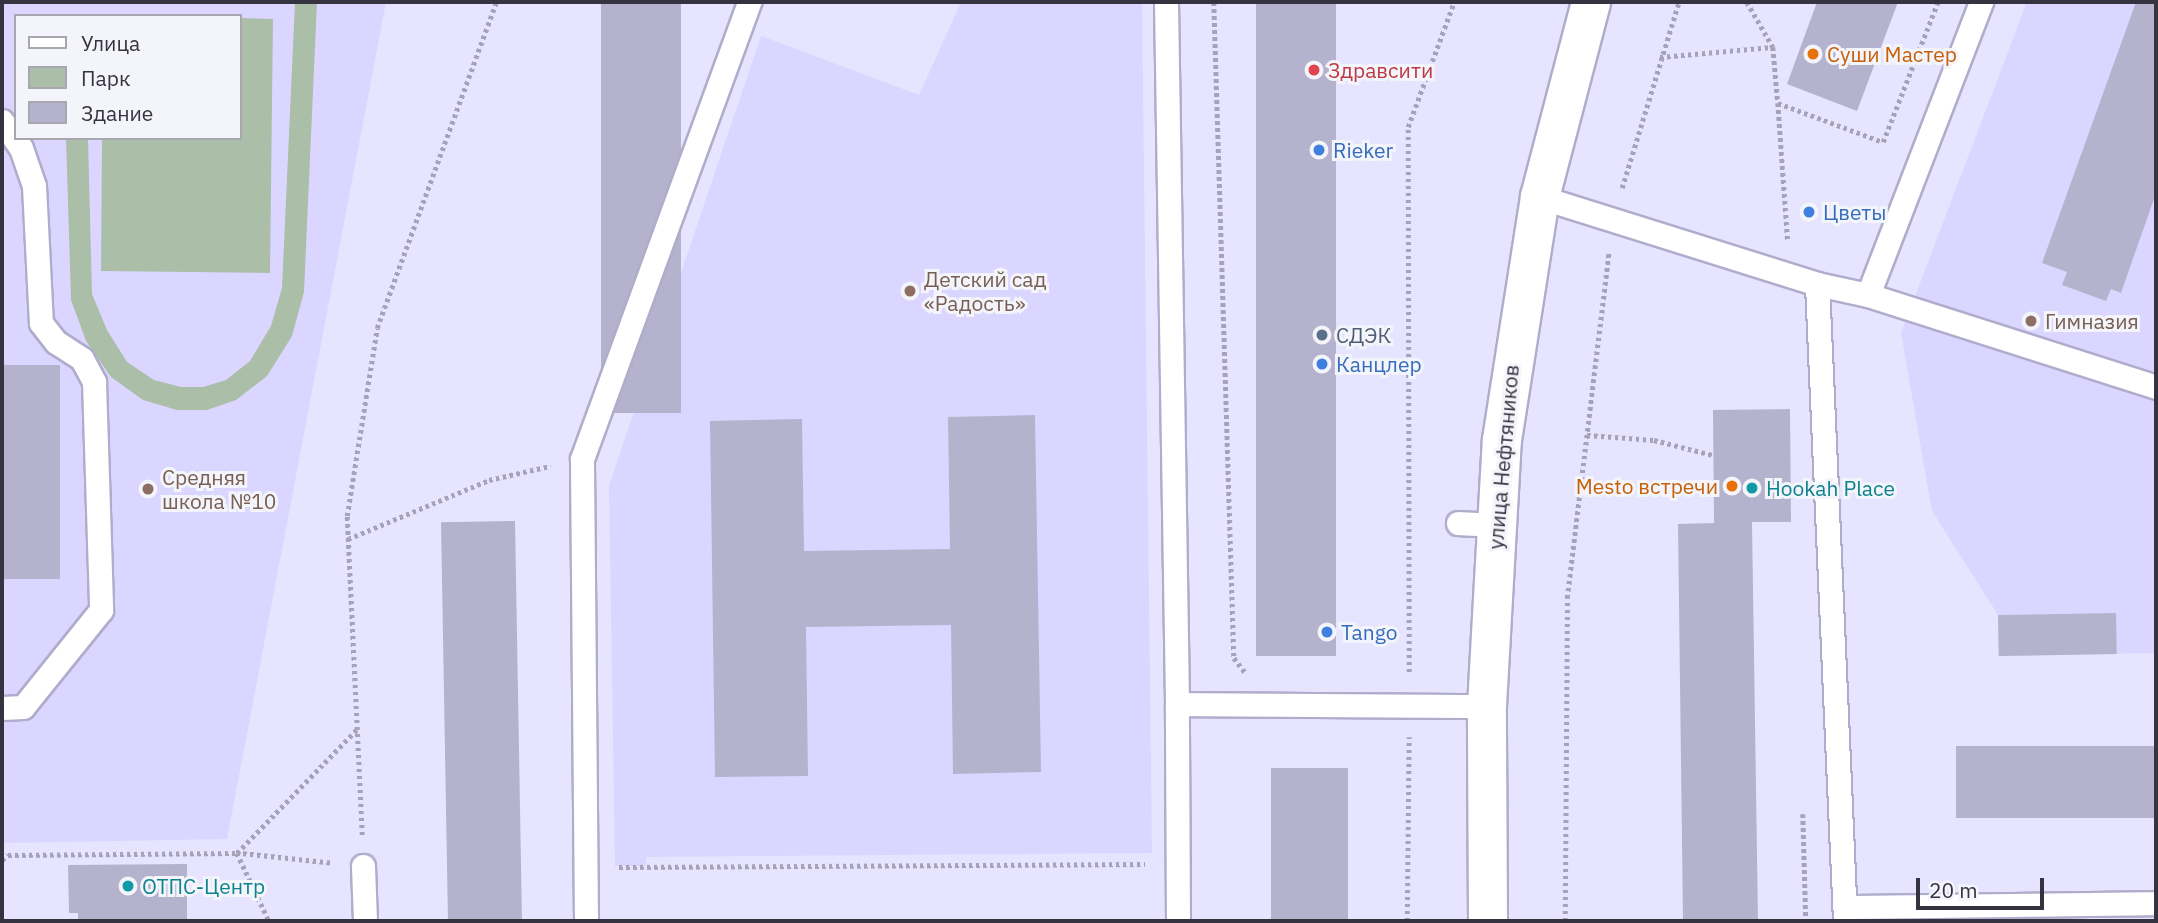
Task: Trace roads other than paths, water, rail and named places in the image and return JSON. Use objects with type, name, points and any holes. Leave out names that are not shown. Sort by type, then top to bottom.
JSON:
[{"type":"main road","name":"улица Нефтяников","points":[[1488,921],[1487,706],[1476,524],[1513,353],[1540,197],[1591,2]]},
{"type":"lane","points":[[586,921],[582,459],[749,2]]},
{"type":"lane","points":[[1166,2],[1178,921]]},
{"type":"lane","points":[[1868,295],[1981,2]]},
{"type":"lane","points":[[2,121],[14,137]]},
{"type":"lane","points":[[2,708],[23,707],[101,610],[94,382],[82,359],[56,341],[41,323],[34,186],[22,148],[16,140]]},
{"type":"lane","points":[[1540,197],[1817,284],[1868,295],[2156,387]]},
{"type":"lane","points":[[1817,284],[1845,914],[2156,903]]},
{"type":"lane","points":[[1177,704],[1487,706]]},
{"type":"lane","points":[[363,866],[365,921]]},
{"type":"place","name":"Суши Мастер","points":[[1813,54]]},
{"type":"place","name":"Здравсити","points":[[1314,70]]},
{"type":"place","name":"Rieker","points":[[1319,150]]},
{"type":"place","name":"Цветы","points":[[1809,212]]},
{"type":"place","name":"Детский сад «Радость»","points":[[910,291]]},
{"type":"place","name":"Гимназия","points":[[2031,321]]},
{"type":"place","name":"СДЭК","points":[[1322,335]]},
{"type":"place","name":"Канцлер","points":[[1322,364]]},
{"type":"place","name":"Mesto встречи","points":[[1732,486]]},
{"type":"place","name":"Hookah Place","points":[[1752,488]]},
{"type":"place","name":"Средняя школа №10","points":[[148,489]]},
{"type":"place","name":"Tango","points":[[1327,632]]},
{"type":"place","name":"ОТПС-Центр","points":[[128,886]]}]
